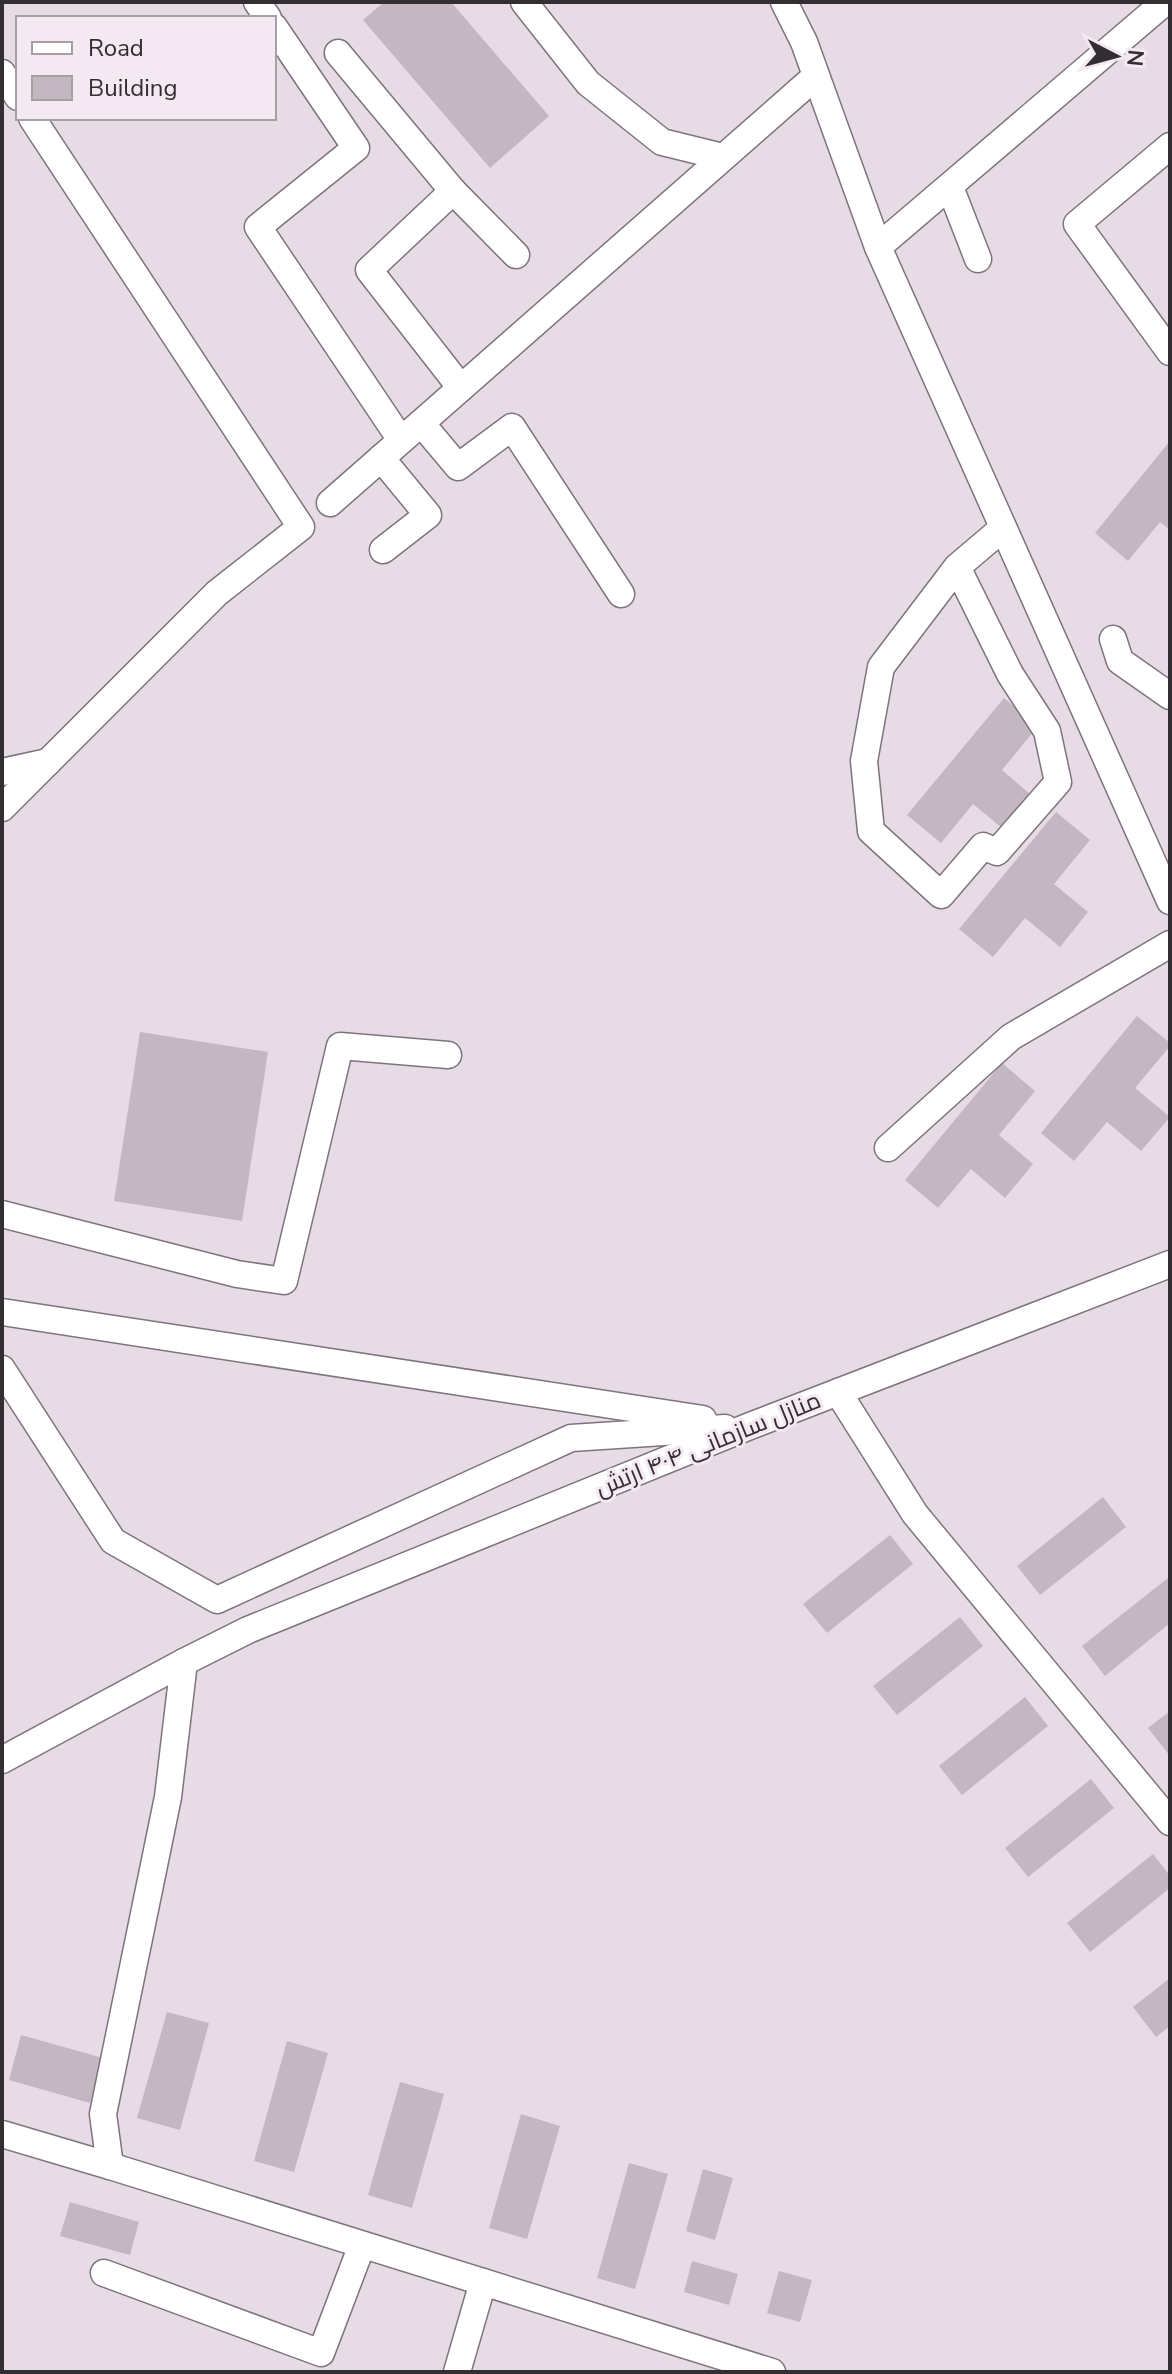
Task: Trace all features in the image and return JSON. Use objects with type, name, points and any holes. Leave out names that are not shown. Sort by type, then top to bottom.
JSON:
[{"type":"street","points":[[524,2],[588,83],[662,142],[723,157]]},
{"type":"street","points":[[784,2],[804,42],[878,247],[1168,892]]},
{"type":"street","points":[[878,247],[1165,2]]},
{"type":"street","points":[[276,30],[356,148],[258,227],[401,440],[428,515],[383,550]]},
{"type":"street","points":[[338,53],[453,191],[516,255]]},
{"type":"street","points":[[2,73],[16,94]]},
{"type":"street","points":[[330,503],[816,76]]},
{"type":"street","points":[[2,808],[217,593],[301,527],[33,120]]},
{"type":"street","points":[[1170,146],[1077,224],[1170,352]]},
{"type":"street","points":[[950,187],[978,259]]},
{"type":"street","points":[[453,191],[369,270],[461,388]]},
{"type":"street","points":[[401,440],[458,467],[512,427],[621,594]]},
{"type":"street","points":[[957,567],[1010,674],[1047,731],[1058,782],[997,852],[983,846],[941,895],[871,831],[864,761],[881,667],[957,567],[1003,528]]},
{"type":"street","points":[[1113,639],[1120,661],[1170,696]]},
{"type":"street","points":[[2,772],[48,762]]},
{"type":"street","points":[[888,1148],[1011,1037],[1170,944]]},
{"type":"street","points":[[2,1214],[223,1271],[284,1281],[340,1046],[448,1055]]},
{"type":"street","name":"منازل سازمانی ۴۰۴ ارتش","points":[[2,1760],[248,1630],[750,1426],[1170,1264]]},
{"type":"street","points":[[2,1312],[750,1426]]},
{"type":"street","points":[[2,1369],[113,1541],[217,1600],[571,1438],[750,1426]]},
{"type":"street","points":[[838,1392],[915,1514],[1170,1822]]},
{"type":"street","points":[[110,2166],[103,2114],[168,1797],[184,1662]]},
{"type":"street","points":[[2,2134],[772,2372]]},
{"type":"street","points":[[104,2273],[321,2353],[362,2245]]},
{"type":"street","points":[[457,2372],[483,2282]]},
{"type":"building","points":[[384,2],[451,2],[549,116],[490,168],[363,20]]},
{"type":"building","points":[[1170,441],[1170,530],[1160,522],[1128,561],[1095,533]]},
{"type":"building","points":[[1004,698],[1038,726],[1002,770],[1036,799],[1008,833],[973,804],[941,843],[907,815]]},
{"type":"building","points":[[1056,812],[1090,840],[1054,884],[1088,912],[1060,947],[1025,918],[993,957],[959,929]]},
{"type":"building","points":[[1137,1016],[1170,1046],[1135,1088],[1170,1117],[1141,1151],[1107,1122],[1074,1161],[1041,1133]]},
{"type":"building","points":[[140,1032],[268,1052],[242,1221],[114,1201]]},
{"type":"building","points":[[1002,1063],[1035,1091],[999,1135],[1033,1164],[1005,1198],[971,1169],[938,1208],[905,1180]]},
{"type":"building","points":[[1103,1497],[1126,1527],[1040,1595],[1017,1566]]},
{"type":"building","points":[[890,1535],[913,1564],[827,1633],[803,1604]]},
{"type":"building","points":[[1168,1578],[1170,1623],[1105,1676],[1082,1646]]},
{"type":"building","points":[[960,1617],[983,1646],[897,1715],[873,1686]]},
{"type":"building","points":[[1025,1697],[1048,1726],[962,1795],[939,1766]]},
{"type":"building","points":[[1170,1711],[1170,1756],[1148,1728]]},
{"type":"building","points":[[1091,1779],[1114,1808],[1028,1877],[1005,1848]]},
{"type":"building","points":[[1153,1854],[1170,1876],[1170,1888],[1090,1952],[1067,1923]]},
{"type":"building","points":[[1170,1978],[1170,2026],[1156,2037],[1133,2007]]},
{"type":"building","points":[[167,2012],[209,2023],[180,2130],[137,2118]]},
{"type":"building","points":[[21,2035],[103,2058],[90,2103],[9,2080]]},
{"type":"building","points":[[287,2041],[328,2053],[294,2172],[254,2161]]},
{"type":"building","points":[[400,2082],[444,2094],[412,2208],[368,2195]]},
{"type":"building","points":[[521,2114],[560,2126],[527,2239],[489,2228]]},
{"type":"building","points":[[629,2163],[668,2174],[635,2289],[597,2278]]},
{"type":"building","points":[[703,2169],[733,2178],[715,2240],[686,2231]]},
{"type":"building","points":[[70,2202],[139,2222],[130,2255],[60,2236]]},
{"type":"building","points":[[692,2261],[738,2274],[729,2305],[684,2292]]},
{"type":"building","points":[[779,2271],[812,2280],[800,2322],[767,2313]]}]
